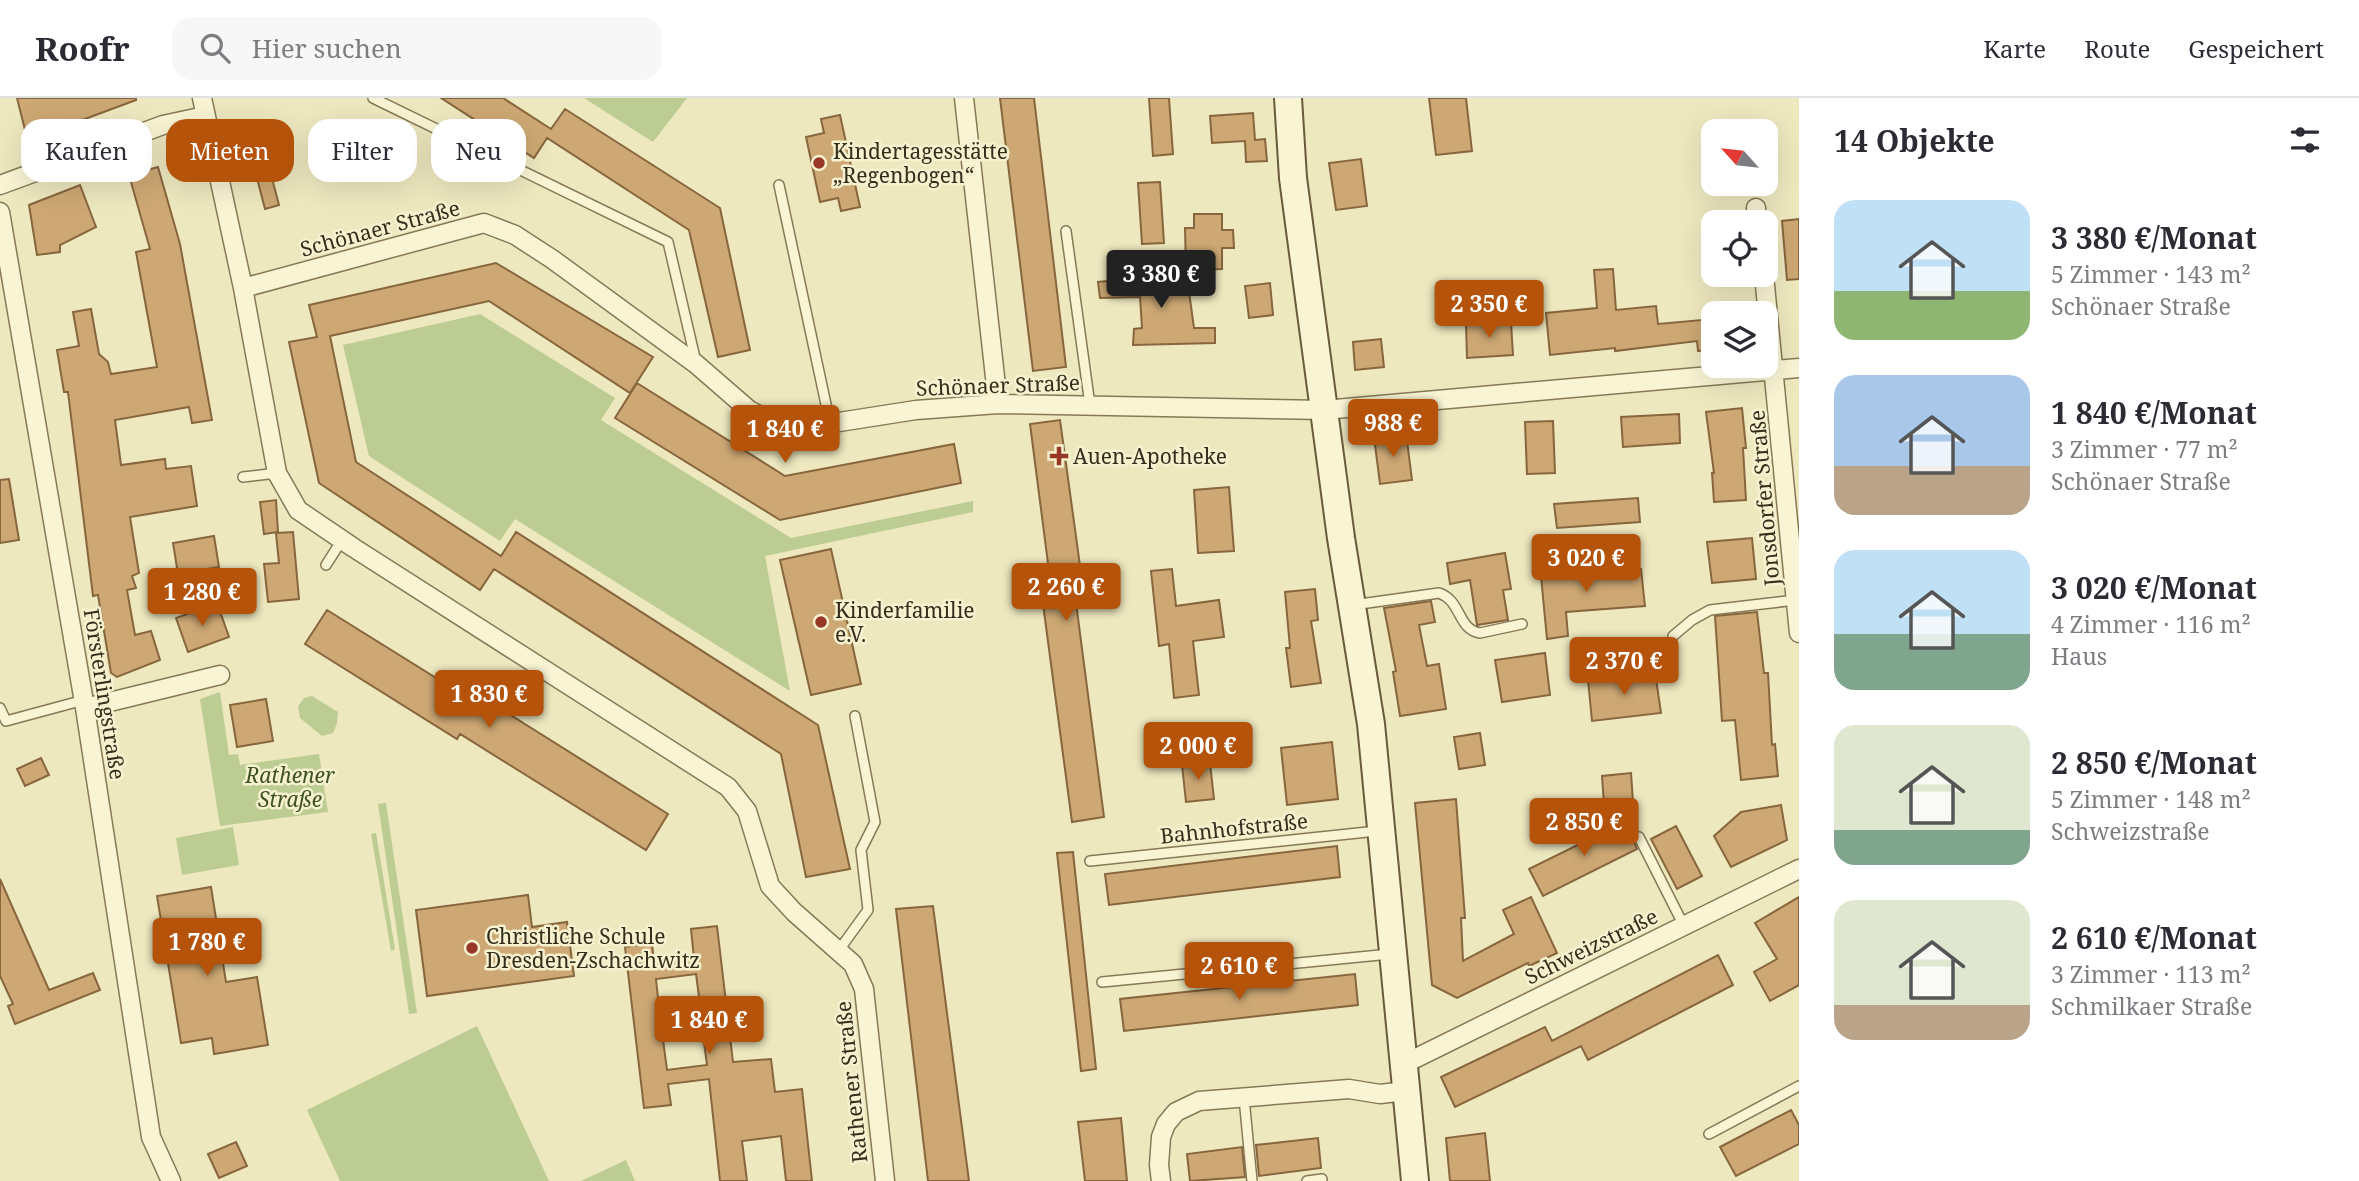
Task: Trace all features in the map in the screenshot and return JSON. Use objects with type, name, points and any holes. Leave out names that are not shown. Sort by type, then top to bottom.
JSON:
[{"type":"street","name":"Rathener Straße","points":[[202,98],[243,288],[277,473],[298,510],[729,787],[747,811],[770,886],[794,912],[853,964],[864,989],[885,1181]]},
{"type":"street","points":[[964,98],[998,404]]},
{"type":"street","points":[[1288,98],[1293,178],[1324,410],[1371,724],[1415,1181]]},
{"type":"street","points":[[0,185],[163,125],[205,116]]},
{"type":"street","name":"Försterlingstraße","points":[[0,212],[84,704],[151,1137],[171,1181]]},
{"type":"street","name":"Schönaer Straße","points":[[243,288],[484,223],[515,235],[552,259],[696,364],[749,410],[788,430],[916,410],[998,404],[1324,410],[1701,376]]},
{"type":"street","name":"Schönaer Straße","points":[[1778,370],[1799,368]]},
{"type":"street","name":"Jonsdorfer Straße","points":[[1775,378],[1799,633]]},
{"type":"street","points":[[84,704],[220,675]]},
{"type":"street","name":"Schweizstraße","points":[[1404,1064],[1799,870]]},
{"type":"street","points":[[1161,1181],[1161,1137],[1166,1124],[1176,1112],[1199,1101],[1349,1090],[1380,1094],[1406,1091]]},
{"type":"lane","points":[[376,99],[668,242],[696,364]]},
{"type":"lane","points":[[779,185],[830,424]]},
{"type":"lane","points":[[1066,232],[1090,405]]},
{"type":"lane","points":[[243,477],[277,473]]},
{"type":"lane","points":[[326,565],[342,540]]},
{"type":"lane","points":[[1352,605],[1439,593],[1448,596],[1455,603],[1465,624],[1474,632],[1522,624]]},
{"type":"lane","points":[[1673,636],[1692,620],[1710,610],[1796,600]]},
{"type":"lane","points":[[0,708],[6,721],[84,704]]},
{"type":"lane","points":[[839,950],[868,910],[861,850],[875,821],[855,716]]},
{"type":"lane","name":"Bahnhofstraße","points":[[1090,861],[1382,830]]},
{"type":"lane","points":[[1639,837],[1684,926]]},
{"type":"lane","points":[[1102,982],[1393,954]]},
{"type":"lane","points":[[1709,1134],[1799,1086]]},
{"type":"lane","points":[[1244,1098],[1252,1181]]},
{"type":"lane","points":[[1307,1181],[1322,1179]]},
{"type":"green space","points":[[584,98],[687,98],[653,142]]},
{"type":"green space","points":[[480,314],[615,398],[601,420],[791,538],[973,501],[973,512],[765,556],[790,691],[515,519],[500,541],[369,456],[343,345]]},
{"type":"green space","name":"Rathener Straße","points":[[220,692],[229,755],[238,754],[240,765],[319,754],[328,812],[220,826],[200,699]]},
{"type":"green space","points":[[312,696],[338,712],[333,733],[322,736],[300,718],[298,706],[304,698]]},
{"type":"green space","points":[[386,803],[417,1013],[409,1014],[378,804]]},
{"type":"green space","points":[[233,827],[239,865],[182,875],[176,838]]},
{"type":"green space","points":[[376,833],[395,949],[391,951],[371,834]]},
{"type":"green space","points":[[477,1026],[549,1181],[340,1181],[307,1110]]},
{"type":"green space","points":[[626,1160],[635,1181],[581,1181]]},
{"type":"building","points":[[17,98],[136,98],[85,119],[22,119]]},
{"type":"building","points":[[441,98],[503,98],[551,129],[565,109],[720,208],[750,350],[718,357],[689,230],[547,138],[534,158],[526,153],[526,119],[474,119]]},
{"type":"building","points":[[1000,98],[1034,98],[1066,367],[1033,371]]},
{"type":"building","points":[[1149,98],[1169,98],[1173,154],[1153,156]]},
{"type":"building","points":[[1429,98],[1466,98],[1472,151],[1436,155]]},
{"type":"building","points":[[1253,113],[1255,140],[1265,139],[1267,161],[1246,162],[1245,141],[1212,143],[1210,116]]},
{"type":"building","points":[[840,115],[860,207],[841,211],[838,198],[820,202],[806,137],[824,133],[821,119]]},
{"type":"building","points":[[1361,159],[1367,206],[1336,210],[1329,163]]},
{"type":"building","points":[[158,167],[180,244],[212,420],[192,423],[189,407],[115,420],[121,465],[165,459],[166,469],[191,466],[197,506],[130,517],[139,573],[132,576],[136,588],[127,590],[135,635],[151,631],[160,660],[117,677],[111,673],[98,595],[93,596],[68,392],[64,392],[57,350],[79,346],[73,312],[91,309],[99,354],[108,362],[111,374],[157,367],[136,252],[150,249],[131,182],[152,182],[152,169]]},
{"type":"building","points":[[258,182],[273,182],[279,205],[265,209]]},
{"type":"building","points":[[1160,182],[1164,243],[1142,244],[1138,183]]},
{"type":"building","points":[[80,185],[96,227],[60,245],[60,252],[37,255],[29,205]]},
{"type":"building","points":[[1194,214],[1222,214],[1222,230],[1233,230],[1234,248],[1222,248],[1222,269],[1186,270],[1185,228],[1194,228]]},
{"type":"building","points":[[1799,219],[1799,279],[1787,280],[1782,221]]},
{"type":"building","points":[[496,263],[653,357],[630,393],[489,301],[330,336],[356,462],[501,556],[516,532],[818,725],[850,869],[806,877],[781,754],[494,569],[480,590],[319,483],[289,342],[317,337],[309,305]]},
{"type":"building","points":[[1613,269],[1616,310],[1656,306],[1658,324],[1701,320],[1701,351],[1698,351],[1697,341],[1615,351],[1615,348],[1550,355],[1546,313],[1597,308],[1594,270]]},
{"type":"building","points":[[1187,277],[1194,328],[1215,328],[1215,343],[1133,345],[1134,329],[1142,328],[1140,297],[1100,298],[1098,282]]},
{"type":"building","points":[[1270,283],[1273,315],[1249,318],[1245,286]]},
{"type":"building","points":[[1511,322],[1513,355],[1467,358],[1466,324]]},
{"type":"building","points":[[1381,339],[1384,367],[1355,370],[1353,342]]},
{"type":"building","points":[[637,383],[785,476],[954,444],[961,483],[780,520],[615,418]]},
{"type":"building","points":[[1742,408],[1746,448],[1743,448],[1746,500],[1714,502],[1714,473],[1706,412]]},
{"type":"building","points":[[1679,414],[1680,443],[1623,447],[1621,417]]},
{"type":"building","points":[[1060,420],[1085,602],[1076,603],[1104,817],[1072,822],[1043,604],[1053,602],[1030,424]]},
{"type":"building","points":[[1553,421],[1555,473],[1527,474],[1525,422]]},
{"type":"building","points":[[1406,433],[1412,480],[1380,484],[1374,437]]},
{"type":"building","points":[[9,479],[19,540],[0,543],[0,480]]},
{"type":"building","points":[[1229,487],[1234,551],[1198,553],[1194,490]]},
{"type":"building","points":[[1638,498],[1640,522],[1557,528],[1554,504]]},
{"type":"building","points":[[276,500],[278,532],[264,534],[260,502]]},
{"type":"building","points":[[293,532],[299,599],[268,602],[264,564],[279,563],[276,533]]},
{"type":"building","points":[[214,536],[219,567],[178,574],[173,543]]},
{"type":"building","points":[[1752,538],[1756,579],[1712,583],[1707,542]]},
{"type":"building","name":"Kinderfamilie e.V.","points":[[831,549],[861,684],[811,695],[780,560]]},
{"type":"building","points":[[1505,553],[1511,589],[1503,590],[1508,620],[1477,625],[1470,580],[1450,584],[1447,563]]},
{"type":"building","points":[[1561,564],[1562,575],[1641,569],[1645,606],[1566,612],[1568,636],[1547,639],[1540,566]]},
{"type":"building","points":[[1172,569],[1176,606],[1219,600],[1224,637],[1193,641],[1199,695],[1174,698],[1169,644],[1159,646],[1151,571]]},
{"type":"building","points":[[1315,589],[1318,620],[1311,621],[1321,683],[1291,687],[1286,648],[1290,648],[1285,592]]},
{"type":"building","points":[[1431,601],[1435,622],[1419,625],[1427,666],[1439,664],[1446,709],[1400,716],[1393,672],[1396,671],[1384,608]]},
{"type":"building","points":[[217,603],[229,637],[188,652],[176,618]]},
{"type":"building","points":[[327,610],[478,704],[482,697],[668,814],[646,850],[460,734],[457,739],[305,644]]},
{"type":"building","points":[[1757,612],[1764,673],[1768,673],[1772,745],[1775,744],[1778,776],[1741,780],[1735,720],[1722,721],[1715,616]]},
{"type":"building","points":[[1545,653],[1550,695],[1502,702],[1495,660]]},
{"type":"building","points":[[1655,672],[1661,713],[1592,721],[1588,680]]},
{"type":"building","points":[[266,699],[273,741],[237,747],[230,705]]},
{"type":"building","points":[[1480,733],[1485,765],[1459,769],[1454,737]]},
{"type":"building","points":[[1332,742],[1338,799],[1287,805],[1281,748]]},
{"type":"building","points":[[41,758],[49,775],[25,786],[17,769]]},
{"type":"building","points":[[1210,763],[1214,799],[1186,802],[1182,765]]},
{"type":"building","points":[[1631,773],[1633,802],[1604,805],[1602,776]]},
{"type":"building","points":[[1456,799],[1465,918],[1461,918],[1463,961],[1514,934],[1503,910],[1531,897],[1557,953],[1529,966],[1528,963],[1457,998],[1432,985],[1415,803]]},
{"type":"building","points":[[1781,805],[1787,840],[1731,867],[1714,836],[1741,812]]},
{"type":"building","points":[[1628,820],[1634,832],[1632,837],[1637,849],[1543,896],[1529,869]]},
{"type":"building","points":[[1676,826],[1702,876],[1677,889],[1651,839]]},
{"type":"building","points":[[1337,846],[1340,877],[1109,905],[1105,874]]},
{"type":"building","points":[[1073,852],[1096,1069],[1081,1071],[1057,853]]},
{"type":"building","points":[[0,879],[49,990],[93,973],[100,990],[15,1024],[8,1006],[13,1004],[0,976]]},
{"type":"building","points":[[211,887],[226,982],[257,977],[268,1045],[214,1054],[212,1038],[181,1043],[157,896]]},
{"type":"building","points":[[528,895],[532,927],[567,922],[574,976],[427,996],[416,910]]},
{"type":"building","points":[[1799,897],[1799,985],[1770,1001],[1754,972],[1777,959],[1755,923]]},
{"type":"building","points":[[933,906],[969,1181],[928,1181],[896,909]]},
{"type":"building","points":[[717,926],[733,1062],[771,1059],[775,1092],[802,1089],[812,1181],[786,1181],[781,1136],[742,1141],[747,1181],[720,1181],[709,1079],[668,1084],[671,1105],[644,1108],[625,947],[652,943],[654,964],[694,959],[691,929]],"holes":[[[696,974],[701,1012],[660,1017],[656,979]],[[702,1027],[707,1065],[667,1070],[662,1032]]]},
{"type":"building","points":[[1718,955],[1733,985],[1588,1060],[1581,1046],[1455,1107],[1441,1077],[1545,1027],[1552,1041]]},
{"type":"building","points":[[1355,974],[1358,1005],[1124,1031],[1120,999]]},
{"type":"building","points":[[1791,1110],[1799,1125],[1799,1144],[1736,1176],[1720,1147]]},
{"type":"building","points":[[1121,1118],[1127,1181],[1085,1181],[1078,1122]]},
{"type":"building","points":[[1485,1133],[1490,1181],[1450,1181],[1446,1138]]},
{"type":"building","points":[[1318,1138],[1321,1168],[1259,1176],[1256,1145]]},
{"type":"building","points":[[236,1142],[247,1166],[219,1178],[208,1154]]},
{"type":"building","points":[[1242,1147],[1245,1177],[1190,1181],[1187,1154]]},
{"type":"place","name":"Kindertagesstätte „Regenbogen“","points":[[819,163]]},
{"type":"place","name":"Auen-Apotheke","points":[[1059,456]]},
{"type":"place","name":"Kinderfamilie e.V.","points":[[821,622]]},
{"type":"place","name":"Christliche Schule Dresden-Zschachwitz","points":[[472,948]]}]
